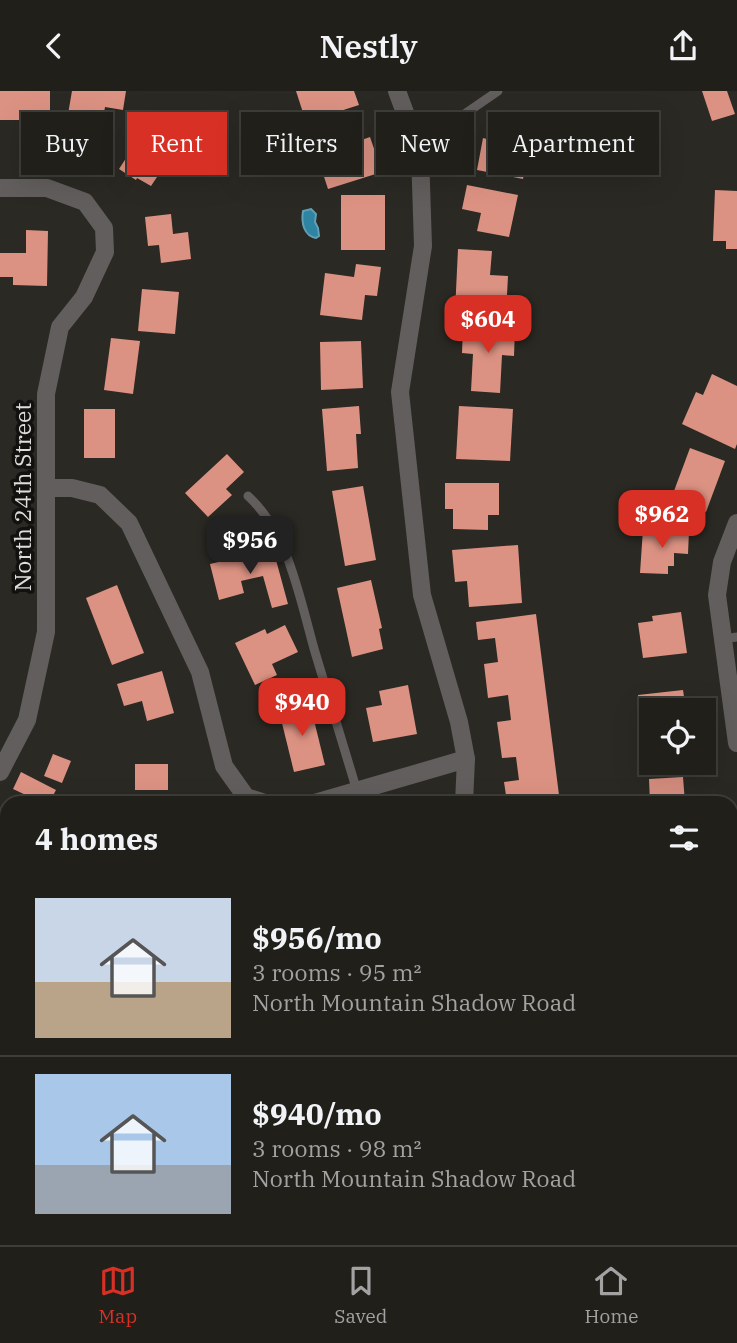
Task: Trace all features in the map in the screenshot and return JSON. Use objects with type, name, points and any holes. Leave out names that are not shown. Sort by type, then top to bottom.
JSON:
[{"type":"street","points":[[397,91],[405,112]]},
{"type":"street","points":[[421,175],[423,246],[400,392],[422,595],[459,722],[466,759],[464,796]]},
{"type":"street","name":"North 24th Street","points":[[0,188],[47,188],[85,202],[104,228],[105,252],[84,297],[60,327],[46,394],[46,632],[27,720],[0,772]]},
{"type":"street","points":[[46,488],[72,488],[100,495],[129,523],[200,672],[224,766],[245,796]]},
{"type":"street","points":[[737,523],[722,562],[717,595],[730,638],[729,684],[737,743]]},
{"type":"street","points":[[340,796],[466,759]]},
{"type":"lane","points":[[467,112],[498,91]]},
{"type":"lane","points":[[248,496],[275,530],[292,574],[357,791]]},
{"type":"water","points":[[311,209],[316,214],[319,236],[316,238],[306,232],[302,220],[303,211]]},
{"type":"building","points":[[0,91],[50,91],[50,112],[21,112],[21,120],[0,120]]},
{"type":"building","points":[[72,91],[126,91],[123,110],[105,107],[104,112],[68,112]]},
{"type":"building","points":[[296,91],[354,91],[359,105],[337,112],[303,112]]},
{"type":"building","points":[[702,91],[727,91],[735,114],[712,121]]},
{"type":"building","points":[[370,137],[376,154],[376,174],[328,189],[323,175],[362,175],[362,140]]},
{"type":"building","points":[[483,138],[488,139],[488,172],[477,170]]},
{"type":"building","points":[[127,157],[127,174],[119,169]]},
{"type":"building","points":[[128,175],[158,175],[151,186],[137,178],[136,180]]},
{"type":"building","points":[[503,175],[524,175],[523,179]]},
{"type":"building","points":[[467,185],[518,195],[509,237],[477,231],[481,213],[462,209]]},
{"type":"building","points":[[715,190],[737,191],[737,249],[726,249],[726,241],[713,241]]},
{"type":"building","points":[[341,195],[385,195],[385,250],[341,250]]},
{"type":"building","points":[[171,214],[173,234],[188,232],[191,259],[161,263],[159,245],[148,246],[145,217]]},
{"type":"building","points":[[26,230],[48,231],[47,286],[13,285],[13,277],[0,277],[0,253],[26,253]]},
{"type":"building","points":[[458,249],[492,251],[490,275],[508,276],[506,314],[455,312]]},
{"type":"building","points":[[356,264],[381,267],[377,296],[365,295],[362,320],[320,315],[325,273],[354,277]]},
{"type":"building","points":[[142,289],[179,292],[175,334],[138,331]]},
{"type":"building","points":[[463,327],[515,329],[514,356],[502,355],[500,393],[471,391],[473,354],[462,353]]},
{"type":"building","points":[[111,338],[140,341],[133,394],[104,390]]},
{"type":"building","points":[[361,341],[363,388],[321,390],[320,342]]},
{"type":"building","points":[[712,374],[737,386],[735,449],[682,424],[696,392],[703,395]]},
{"type":"building","points":[[359,406],[361,434],[356,434],[358,468],[327,471],[322,409]]},
{"type":"building","points":[[459,406],[513,409],[510,461],[456,459]]},
{"type":"building","points":[[84,409],[115,409],[115,458],[84,458]]},
{"type":"building","points":[[690,448],[725,461],[706,512],[671,499]]},
{"type":"building","points":[[227,454],[244,472],[226,489],[232,495],[208,517],[185,493]]},
{"type":"building","points":[[445,483],[499,483],[499,515],[488,515],[488,530],[453,529],[453,509],[445,509]]},
{"type":"building","points":[[363,486],[376,560],[345,566],[332,491]]},
{"type":"building","points":[[643,529],[689,531],[688,554],[674,553],[674,566],[668,566],[668,574],[640,573]]},
{"type":"building","points":[[518,545],[522,603],[469,607],[467,581],[455,582],[452,550]]},
{"type":"building","points":[[273,549],[288,604],[272,608],[263,576],[241,581],[244,593],[219,600],[210,564]]},
{"type":"building","points":[[371,580],[382,628],[379,629],[383,649],[352,657],[337,588]]},
{"type":"building","points":[[117,585],[144,653],[112,665],[86,598]]},
{"type":"building","points":[[681,612],[687,653],[643,658],[638,623],[653,621],[652,616]]},
{"type":"building","points":[[536,614],[559,795],[506,796],[504,782],[519,780],[516,757],[502,758],[497,722],[511,720],[508,695],[488,698],[484,664],[498,662],[495,638],[478,640],[476,622]]},
{"type":"building","points":[[285,625],[298,652],[272,664],[277,675],[255,685],[235,643],[265,629],[267,634]]},
{"type":"building","points":[[162,671],[174,713],[147,721],[142,701],[124,706],[117,684]]},
{"type":"building","points":[[408,685],[417,734],[373,742],[366,708],[382,705],[379,691]]},
{"type":"building","points":[[683,690],[684,698],[639,698],[639,703],[638,695]]},
{"type":"building","points":[[310,704],[325,765],[294,772],[279,711]]},
{"type":"building","points":[[53,754],[71,761],[62,783],[44,776]]},
{"type":"building","points":[[135,764],[168,764],[168,790],[135,790]]},
{"type":"building","points":[[21,772],[56,790],[53,796],[28,796],[13,789]]},
{"type":"building","points":[[683,777],[684,796],[650,796],[649,779]]}]
